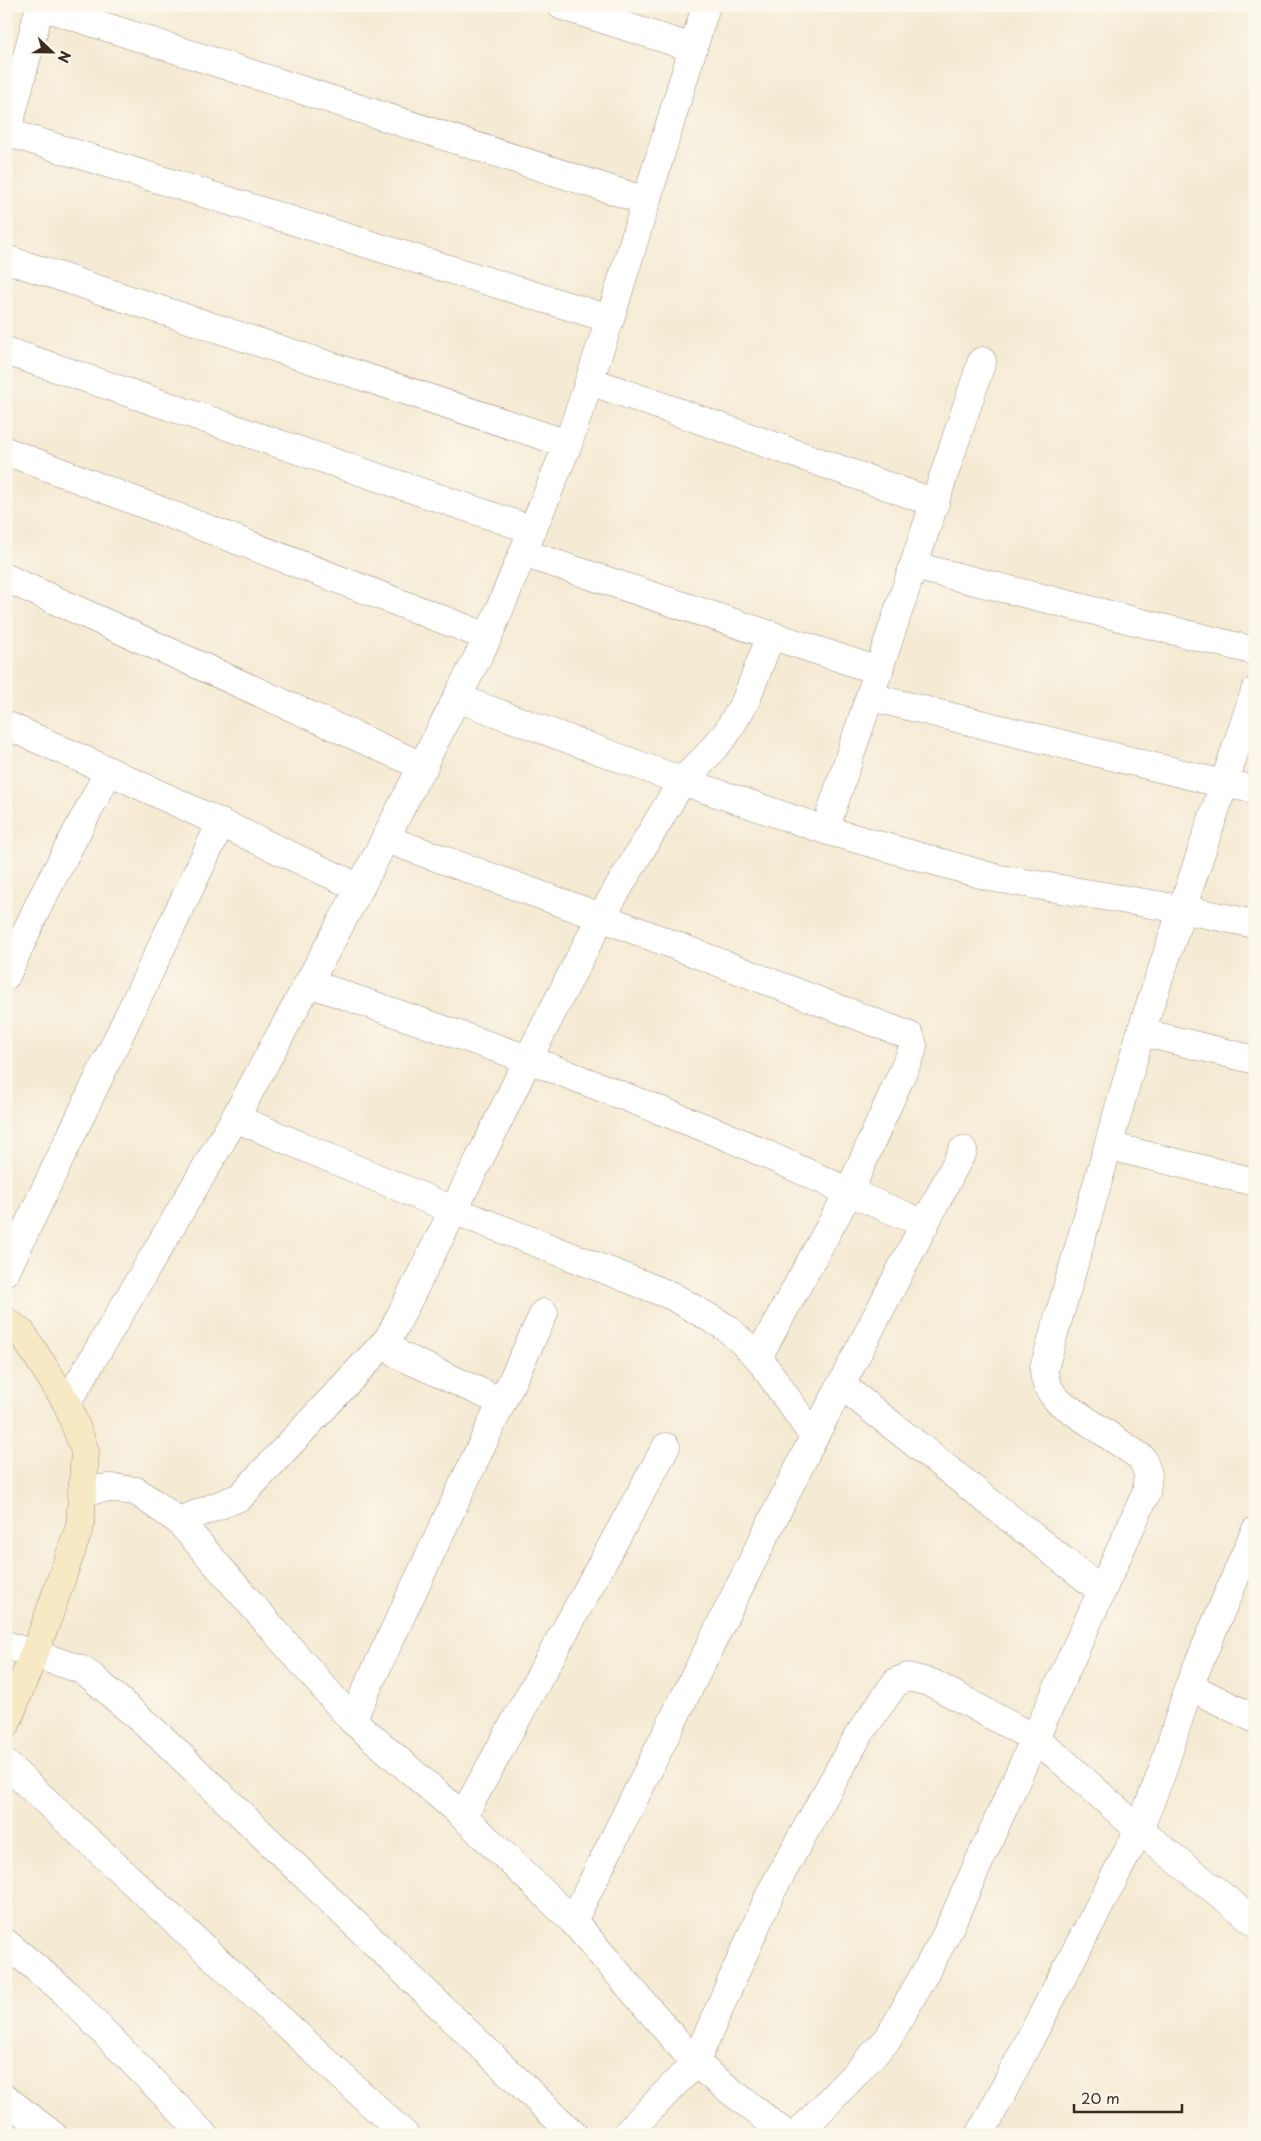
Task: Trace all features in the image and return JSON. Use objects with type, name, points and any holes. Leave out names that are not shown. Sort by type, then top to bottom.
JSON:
[{"type":"main road","points":[[6,1321],[22,1333],[67,1403],[85,1451],[80,1526],[6,1725]]},
{"type":"street","points":[[610,319],[7,133],[41,6],[646,201]]},
{"type":"street","points":[[562,6],[693,48]]},
{"type":"street","points":[[67,1403],[235,1118],[424,767],[488,637],[568,444],[610,319],[706,6]]},
{"type":"street","points":[[6,259],[568,444]]},
{"type":"street","points":[[6,351],[528,541],[771,635],[879,671]]},
{"type":"street","points":[[825,830],[982,362]]},
{"type":"street","points":[[590,380],[935,503]]},
{"type":"street","points":[[6,451],[488,637]]},
{"type":"street","points":[[914,566],[1255,651]]},
{"type":"street","points":[[6,578],[424,767]]},
{"type":"street","points":[[179,1521],[240,1497],[389,1338],[528,1059],[602,917],[682,781],[706,758],[726,734],[746,702],[771,635]]},
{"type":"street","points":[[797,2135],[888,2039],[946,1935],[1146,1493],[1148,1483],[1146,1466],[1142,1458],[1058,1401],[1050,1392],[1044,1378],[1044,1368],[1141,1032],[1255,691]]},
{"type":"street","points":[[871,697],[1224,784],[1255,789]]},
{"type":"street","points":[[457,698],[682,781],[825,830],[995,878],[1182,909],[1255,924]]},
{"type":"street","points":[[6,725],[109,770],[360,888]]},
{"type":"street","points":[[6,976],[40,902],[109,770]]},
{"type":"street","points":[[6,1270],[221,824]]},
{"type":"street","points":[[386,839],[602,917],[910,1036],[913,1044],[912,1051],[850,1192],[758,1357]]},
{"type":"street","points":[[309,983],[528,1059],[726,1136],[925,1224]]},
{"type":"street","points":[[1141,1032],[1255,1060]]},
{"type":"street","points":[[235,1118],[453,1210],[672,1296],[727,1328],[758,1357],[814,1437]]},
{"type":"street","points":[[1109,1146],[1255,1182]]},
{"type":"street","points":[[573,1921],[814,1437],[963,1150]]},
{"type":"street","points":[[352,1720],[544,1313]]},
{"type":"street","points":[[389,1338],[389,1344],[399,1355],[502,1402]]},
{"type":"street","points":[[841,1385],[1102,1591]]},
{"type":"street","points":[[463,1816],[666,1447]]},
{"type":"street","points":[[82,1490],[111,1488],[136,1491],[179,1521],[352,1720],[463,1816],[573,1921],[695,2063],[787,2135]]},
{"type":"street","points":[[980,2135],[1138,1830],[1162,1772],[1189,1686],[1255,1530]]},
{"type":"street","points":[[6,1645],[80,1670],[92,1677],[163,1739],[574,2135]]},
{"type":"street","points":[[625,2135],[695,2063],[771,1892],[858,1736],[896,1682],[908,1677],[932,1683],[1035,1739],[1058,1757],[1138,1830],[1255,1922]]},
{"type":"street","points":[[1189,1686],[1255,1719]]},
{"type":"street","points":[[6,1764],[405,2135]]},
{"type":"street","points":[[6,1943],[65,1992],[204,2135]]},
{"type":"street","points":[[6,2099],[53,2135]]}]
